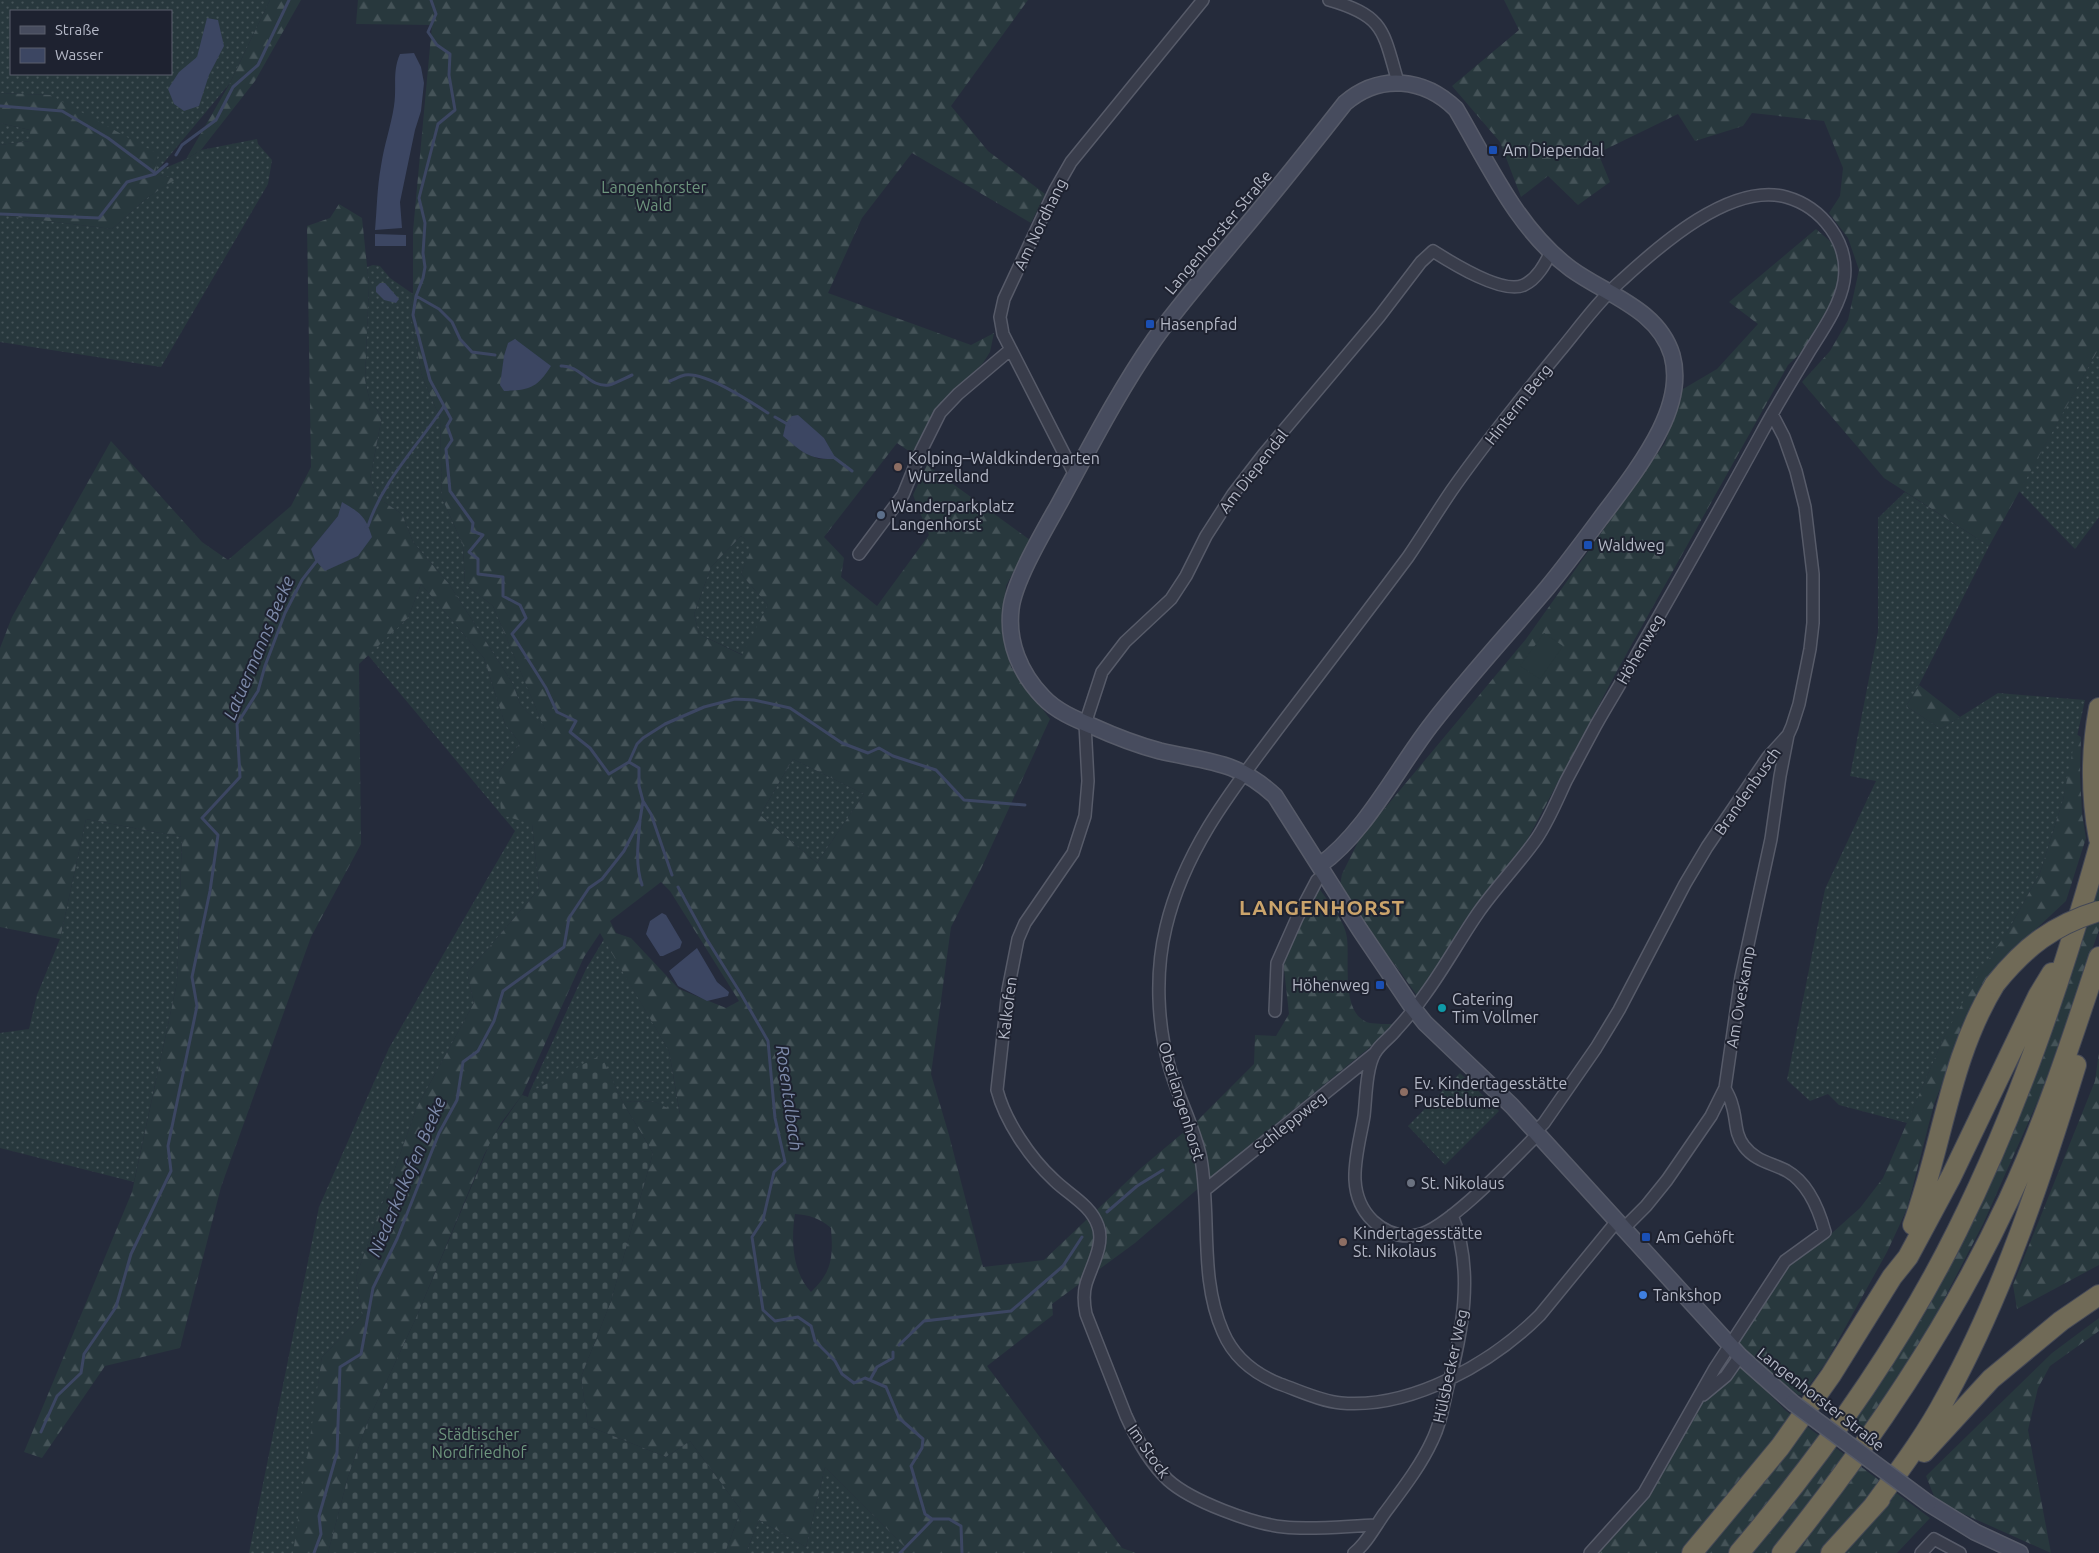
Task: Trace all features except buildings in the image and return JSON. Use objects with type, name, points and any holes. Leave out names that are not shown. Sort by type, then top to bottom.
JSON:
[{"type":"highway","points":[[2099,708],[2094,746],[2093,776],[2099,839]]},
{"type":"highway","points":[[1739,1553],[1829,1440],[1874,1376],[1928,1286],[1978,1189],[2014,1104],[2069,946],[2099,847]]},
{"type":"highway","points":[[1892,1277],[1926,1191],[1949,1097],[1964,1046],[1983,1004],[1995,984],[2014,961],[2046,934],[2078,917],[2099,911]]},
{"type":"highway","points":[[1692,1553],[1780,1447],[1831,1375],[1892,1277],[1908,1257],[1951,1177],[2038,996],[2069,946]]},
{"type":"highway","points":[[1872,1508],[1912,1454],[1946,1397],[1974,1340],[2019,1236],[2057,1125],[2092,1013],[2099,958]]},
{"type":"highway","points":[[1782,1553],[1854,1460],[1892,1406],[1957,1301],[2008,1201],[2028,1156],[2061,1071],[2099,958]]},
{"type":"highway","points":[[1831,1553],[1991,1379],[2061,1321],[2099,1295]]},
{"type":"street","name":"Am Nordhang","points":[[1075,475],[1003,334],[1000,316],[1004,299],[1055,190],[1071,162],[1203,0]]},
{"type":"street","points":[[1275,1011],[1277,963],[1297,918],[1323,869],[1355,832],[1429,727],[1468,678],[1548,587],[1618,495],[1661,429],[1674,390],[1672,356],[1661,332],[1652,321],[1570,269],[1538,240],[1517,213],[1456,109],[1444,98],[1428,89],[1398,82],[1391,52],[1380,28],[1367,16],[1352,7],[1329,0]]},
{"type":"street","name":"Langenhorster Straße","points":[[1398,82],[1369,88],[1356,94],[1346,103],[1155,338],[1134,370],[1075,475],[1043,534],[1014,594],[1010,624],[1016,657],[1032,685],[1044,699],[1059,710],[1085,724],[1135,744],[1214,761],[1245,772],[1275,796],[1360,930],[1413,1008],[1436,1035],[1488,1082],[1537,1133],[1740,1356],[1793,1402],[1928,1503],[1975,1532],[2014,1552]]},
{"type":"street","name":"Hinterm Berg","points":[[1245,772],[1405,560],[1453,488],[1491,438],[1609,292],[1657,249],[1704,217],[1731,203],[1750,197],[1770,194],[1798,201],[1812,208],[1823,219],[1841,246],[1845,261],[1845,275]]},
{"type":"street","name":"Am Diependal","points":[[1085,724],[1102,672],[1112,658],[1125,642],[1171,598],[1186,576],[1206,536],[1228,501],[1263,455],[1379,317],[1421,262],[1434,252],[1473,274],[1512,288],[1524,285],[1535,276],[1551,252]]},
{"type":"street","name":"Höhenweg","points":[[1375,1052],[1390,1038],[1422,999],[1484,904],[1543,829],[1601,716],[1692,560],[1772,414],[1828,320],[1844,287],[1845,275]]},
{"type":"street","points":[[860,554],[903,495],[921,451],[940,413],[958,394],[1010,350]]},
{"type":"street","name":"Brandenbusch","points":[[1375,1052],[1370,1069],[1354,1185],[1360,1204],[1374,1221],[1394,1234],[1419,1235],[1432,1229],[1452,1215],[1537,1133],[1596,1048],[1619,1010],[1685,884],[1708,847],[1768,757],[1788,735],[1799,704],[1810,649],[1813,623],[1814,574],[1805,507],[1796,471],[1784,437],[1772,414]]},
{"type":"street","name":"Kalkofen","points":[[1085,724],[1088,781],[1085,816],[1073,853],[1029,917],[1018,939],[1008,990],[997,1090],[1005,1114],[1045,1171],[1086,1208],[1096,1220],[1100,1235],[1097,1254],[1090,1273]]},
{"type":"street","name":"Am Oveskamp","points":[[1621,1225],[1646,1206],[1667,1180],[1711,1116],[1725,1088],[1741,977],[1772,839],[1780,776],[1788,735]]},
{"type":"street","name":"Oberlangenhorst","points":[[1245,772],[1206,828],[1193,851],[1170,913],[1160,961],[1161,1020],[1168,1063],[1198,1145],[1204,1185],[1209,1275],[1218,1320],[1230,1346],[1251,1368],[1263,1377],[1308,1394],[1341,1403],[1366,1402],[1408,1394],[1451,1378]]},
{"type":"street","name":"Schleppweg","points":[[1204,1185],[1375,1052]]},
{"type":"street","points":[[1590,1553],[1644,1493],[1730,1345],[1785,1261],[1825,1232],[1813,1200],[1798,1179],[1788,1171],[1751,1154],[1744,1146],[1735,1129],[1733,1106],[1725,1088]]},
{"type":"street","name":"Hülsbecker Weg","points":[[1354,1553],[1376,1525],[1432,1442],[1441,1418],[1451,1378],[1464,1299],[1458,1230],[1452,1215]]},
{"type":"street","points":[[1451,1378],[1486,1359],[1527,1328],[1621,1225]]},
{"type":"street","name":"Im Stock","points":[[1090,1273],[1084,1303],[1090,1326],[1132,1431],[1168,1480],[1188,1493],[1225,1511],[1260,1523],[1308,1528],[1376,1525]]},
{"type":"street","points":[[1699,1397],[1726,1376],[1740,1356]]},
{"type":"street","points":[[1921,1553],[1934,1539],[1960,1553]]},
{"type":"green space","points":[[0,0],[270,0],[230,83],[156,172],[201,150],[257,139],[258,144],[272,160],[268,184],[161,367],[0,342],[0,215],[112,229],[147,198],[175,179],[155,174],[50,95],[0,93]]},
{"type":"green space","points":[[270,0],[301,0],[255,81],[201,150],[186,159],[230,83]]},
{"type":"green space","name":"Langenhorster Wald","points":[[358,0],[1028,0],[951,106],[988,151],[1045,194],[1031,223],[912,153],[862,218],[828,293],[971,345],[994,333],[990,352],[983,363],[951,395],[916,456],[897,443],[824,537],[844,558],[841,577],[877,606],[929,535],[913,495],[927,465],[1030,540],[1006,586],[1003,627],[1011,667],[1050,719],[981,869],[951,927],[931,1074],[949,1135],[983,1267],[1044,1260],[1141,1168],[1197,1121],[1254,1064],[1255,1035],[1276,1036],[1289,1014],[1283,960],[1319,888],[1340,918],[1346,931],[1348,986],[1354,1010],[1361,1018],[1370,1023],[1394,1024],[1380,1039],[1223,1167],[1135,1243],[1052,1304],[1053,1315],[987,1366],[1122,1548],[1136,1553],[911,1553],[825,1467],[806,1547],[759,1520],[746,1553],[725,1553],[741,1510],[690,1441],[666,1457],[588,1426],[581,1377],[611,1301],[653,1153],[622,1101],[655,1102],[680,1114],[669,1051],[600,933],[584,957],[522,1095],[501,1123],[484,1155],[416,1318],[368,1421],[348,1477],[328,1553],[293,1553],[322,1357],[363,1315],[356,1277],[417,1107],[474,1003],[467,973],[539,889],[532,824],[501,815],[499,772],[520,743],[505,724],[484,658],[421,584],[408,618],[359,664],[361,844],[311,937],[221,1187],[180,1348],[105,1366],[42,1458],[24,1452],[132,1192],[177,983],[182,837],[86,819],[60,939],[0,927],[0,648],[12,617],[111,441],[202,542],[228,560],[291,506],[311,467],[307,226],[330,218],[339,204],[362,218],[369,285],[365,380],[370,402],[382,416],[370,479],[378,498],[402,514],[413,542],[449,584],[513,684],[520,704],[546,732],[493,606],[465,584],[463,545],[442,498],[440,418],[422,376],[410,310],[413,294],[413,231],[432,25],[356,24]],"holes":[[[824,438],[835,459],[819,459],[801,451]],[[338,516],[358,556],[325,570],[311,549]],[[741,536],[753,545],[741,574],[768,605],[742,655],[699,634],[694,614],[711,567]],[[793,759],[864,794],[817,863],[760,815]],[[661,882],[670,891],[739,1001],[726,1008],[679,989],[631,938],[616,933],[610,921]],[[795,1214],[814,1218],[831,1228],[832,1247],[828,1270],[811,1292],[800,1275],[794,1255],[793,1234]]]},
{"type":"green space","points":[[1504,0],[2099,0],[2099,348],[1989,546],[1884,478],[1802,382],[1830,351],[1848,320],[1859,270],[1848,238],[1829,213],[1840,196],[1843,168],[1824,121],[1752,113],[1743,126],[1695,141],[1678,114],[1598,153],[1610,182],[1578,205],[1548,176],[1521,197],[1500,142],[1452,86],[1519,30]]},
{"type":"green space","points":[[0,93],[50,95],[158,154],[155,174],[176,179],[147,198],[112,229],[0,215],[0,145],[30,141],[30,130],[0,123]]},
{"type":"green space","points":[[0,123],[30,130],[30,141],[0,145]]},
{"type":"green space","points":[[1816,229],[1831,242],[1840,259],[1842,276],[1826,329],[1788,365],[1618,669],[1523,848],[1467,917],[1418,997],[1396,966],[1376,944],[1340,885],[1342,874],[1360,838],[1526,639],[1665,443],[1683,389],[1717,369],[1758,324],[1729,302]]},
{"type":"green space","points":[[373,265],[380,266],[390,278],[413,294],[410,310],[422,376],[440,418],[442,498],[463,545],[465,584],[493,606],[547,734],[520,704],[513,684],[449,584],[413,542],[402,514],[378,498],[370,479],[382,416],[370,402],[365,380],[369,285],[367,267]]},
{"type":"green space","points":[[2099,348],[2099,517],[2075,549],[2019,491]]},
{"type":"green space","points":[[1905,492],[1989,546],[1919,685],[1906,706],[1941,729],[1998,693],[2085,700],[2063,800],[2040,873],[2009,929],[1944,1037],[1907,1123],[1839,1105],[1828,1094],[1810,1101],[1787,1080],[1825,889],[1876,781],[1850,776],[1878,632],[1878,518]]},
{"type":"green space","points":[[741,536],[754,545],[741,574],[768,605],[743,655],[699,634],[694,614],[711,567]]},
{"type":"green space","points":[[421,584],[484,658],[505,724],[520,743],[499,772],[532,824],[539,889],[467,973],[474,1003],[417,1107],[356,1277],[363,1315],[322,1357],[295,1553],[249,1553],[319,1207],[389,1048],[515,831],[368,655],[408,618]]},
{"type":"green space","points":[[1544,633],[1563,646],[1540,679],[1520,666]]},
{"type":"green space","points":[[1919,685],[1960,717],[1941,729],[1906,706]]},
{"type":"green space","points":[[2076,734],[2081,737],[2080,775],[2082,814],[2086,838],[2066,901],[2022,942],[1965,1026],[1934,1104],[1907,1209],[1887,1252],[1825,1364],[1802,1395],[1798,1395],[1736,1344],[1785,1267],[1832,1233],[1860,1208],[1883,1178],[1944,1037],[1975,980],[2009,929],[2040,873],[2063,800]]},
{"type":"green space","points":[[793,759],[864,794],[817,863],[760,815]]},
{"type":"green space","points":[[86,819],[182,837],[177,983],[134,1182],[0,1148],[0,1033],[29,1029],[37,995],[60,939]]},
{"type":"green space","points":[[2099,876],[2099,930],[2040,1096],[1983,1224],[1927,1332],[1859,1435],[1846,1426],[1927,1300]]},
{"type":"green space","points":[[604,939],[669,1051],[680,1115],[655,1102],[622,1101],[601,1056],[529,1093],[586,969]]},
{"type":"green space","points":[[2099,1052],[2099,1265],[2017,1309],[2013,1285],[2095,1081]]},
{"type":"green space","name":"Städtischer Nordfriedhof","points":[[601,1055],[622,1101],[653,1153],[611,1301],[581,1377],[588,1426],[666,1457],[690,1441],[741,1510],[725,1553],[328,1553],[348,1477],[368,1421],[416,1318],[492,1138],[522,1095],[528,1097],[529,1093]]},
{"type":"green space","points":[[1460,1073],[1499,1111],[1445,1165],[1408,1126]]},
{"type":"green space","points":[[2099,1318],[2099,1331],[2050,1366],[2038,1388],[2028,1430],[2051,1553],[1948,1507],[1934,1496],[1926,1476],[2052,1353]]},
{"type":"green space","points":[[1731,1355],[1786,1411],[1930,1518],[1897,1553],[1598,1553],[1617,1532]]},
{"type":"green space","points":[[825,1467],[911,1553],[746,1553],[759,1520],[806,1547]]},
{"type":"water","points":[[207,18],[218,20],[224,46],[209,75],[199,106],[184,111],[174,104],[168,89],[179,72],[197,57]]},
{"type":"water","points":[[414,53],[421,67],[424,83],[421,111],[415,130],[400,202],[402,228],[375,230],[380,174],[395,99],[396,67],[400,54]]},
{"type":"water","points":[[375,234],[406,235],[406,246],[375,246]]},
{"type":"water","points":[[380,283],[385,283],[399,299],[396,303],[384,300],[376,292],[376,287]]},
{"type":"water","points":[[515,339],[551,366],[541,379],[532,386],[520,390],[504,391],[500,385],[504,356],[508,343]]},
{"type":"water","points":[[798,415],[824,438],[836,459],[819,458],[806,454],[783,436],[786,423],[792,416]]},
{"type":"water","points":[[342,502],[362,516],[372,537],[358,556],[325,571],[315,560],[311,549],[338,516]]},
{"type":"water","points":[[662,913],[666,915],[682,942],[680,948],[660,956],[646,934],[650,921]]},
{"type":"water","points":[[697,948],[717,982],[729,992],[728,996],[707,1001],[678,986],[669,971]]},
{"type":"waterway","points":[[176,155],[182,145],[216,120],[233,87],[258,65],[289,0]]},
{"type":"waterway","name":"Rosentalbach","points":[[431,0],[436,14],[428,32],[437,45],[450,54],[449,75],[455,110],[438,124],[419,198],[425,223],[423,253],[425,267],[416,296],[413,315],[430,380],[451,419],[447,426],[452,440],[446,449],[450,491],[473,523],[472,531],[483,535],[469,552],[478,559],[478,574],[503,577],[503,596],[520,605],[526,618],[512,634],[546,688],[557,712],[576,721],[570,732],[590,748],[609,774],[629,762],[639,768],[639,786],[643,801],[651,814],[672,875]]},
{"type":"waterway","points":[[0,106],[62,111],[108,138],[155,173]]},
{"type":"waterway","points":[[0,214],[99,218],[127,182],[155,174],[167,164]]},
{"type":"waterway","points":[[416,296],[439,309],[452,322],[460,339],[472,352],[495,355]]},
{"type":"waterway","points":[[561,366],[574,369],[590,380],[602,385],[609,385],[632,375]]},
{"type":"waterway","points":[[670,381],[685,375],[704,378],[728,389],[768,413]]},
{"type":"waterway","name":"Latuermanns Beeke","points":[[366,527],[392,478],[444,406]]},
{"type":"waterway","points":[[775,417],[789,425]]},
{"type":"waterway","points":[[832,456],[852,471]]},
{"type":"waterway","name":"Latuermanns Beeke","points":[[41,1432],[57,1396],[81,1373],[84,1354],[116,1307],[131,1254],[171,1171],[168,1146],[197,1006],[192,977],[210,891],[218,835],[202,818],[240,777],[237,724],[258,691],[265,666],[285,613],[302,580],[319,558]]},
{"type":"waterway","points":[[629,762],[637,744],[665,724],[704,707],[735,699],[754,700],[790,708],[842,743],[868,753],[879,748],[893,756],[936,770],[964,800],[1025,805]]},
{"type":"waterway","name":"Niederkalkofen Beeke","points":[[314,1553],[321,1534],[319,1516],[337,1453],[340,1367],[361,1354],[373,1288],[397,1239],[439,1133],[457,1100],[463,1062],[478,1051],[494,1021],[503,991],[564,947],[569,918],[589,888],[602,879],[624,851],[640,820],[643,801]]},
{"type":"waterway","points":[[640,821],[638,861],[642,885]]},
{"type":"waterway","name":"Rosentalbach","points":[[678,887],[706,938],[768,1041],[775,1118],[785,1162],[774,1172],[763,1220],[752,1237],[763,1310],[775,1321],[798,1317],[811,1326],[815,1341],[835,1361],[842,1374],[854,1383],[865,1378],[886,1387],[899,1418],[923,1439],[922,1448],[911,1466],[925,1514],[932,1519],[949,1519],[961,1526],[962,1553]]},
{"type":"waterway","points":[[1107,1212],[1137,1186],[1163,1170]]},
{"type":"waterway","points":[[899,1345],[924,1321],[1011,1311],[1063,1266],[1082,1237]]},
{"type":"waterway","points":[[870,1380],[877,1367],[893,1358],[893,1352]]},
{"type":"waterway","points":[[900,1553],[932,1520]]},
{"type":"place","name":"Am Diependal","points":[[1493,150]]},
{"type":"place","name":"Hasenpfad","points":[[1150,324]]},
{"type":"place","name":"Kolping–Waldkindergarten Wurzelland","points":[[898,467]]},
{"type":"place","name":"Wanderparkplatz Langenhorst","points":[[881,515]]},
{"type":"place","name":"Waldweg","points":[[1588,545]]},
{"type":"place","name":"Höhenweg","points":[[1380,985]]},
{"type":"place","name":"Catering Tim Vollmer","points":[[1442,1008]]},
{"type":"place","name":"Ev. Kindertagesstätte Pusteblume","points":[[1404,1092]]},
{"type":"place","name":"St. Nikolaus","points":[[1411,1183]]},
{"type":"place","name":"Am Gehöft","points":[[1646,1237]]},
{"type":"place","name":"Kindertagesstätte St. Nikolaus","points":[[1343,1242]]},
{"type":"place","name":"Tankshop","points":[[1643,1295]]},
{"type":"district","name":"LANGENHORST","points":[[1322,908]]}]
